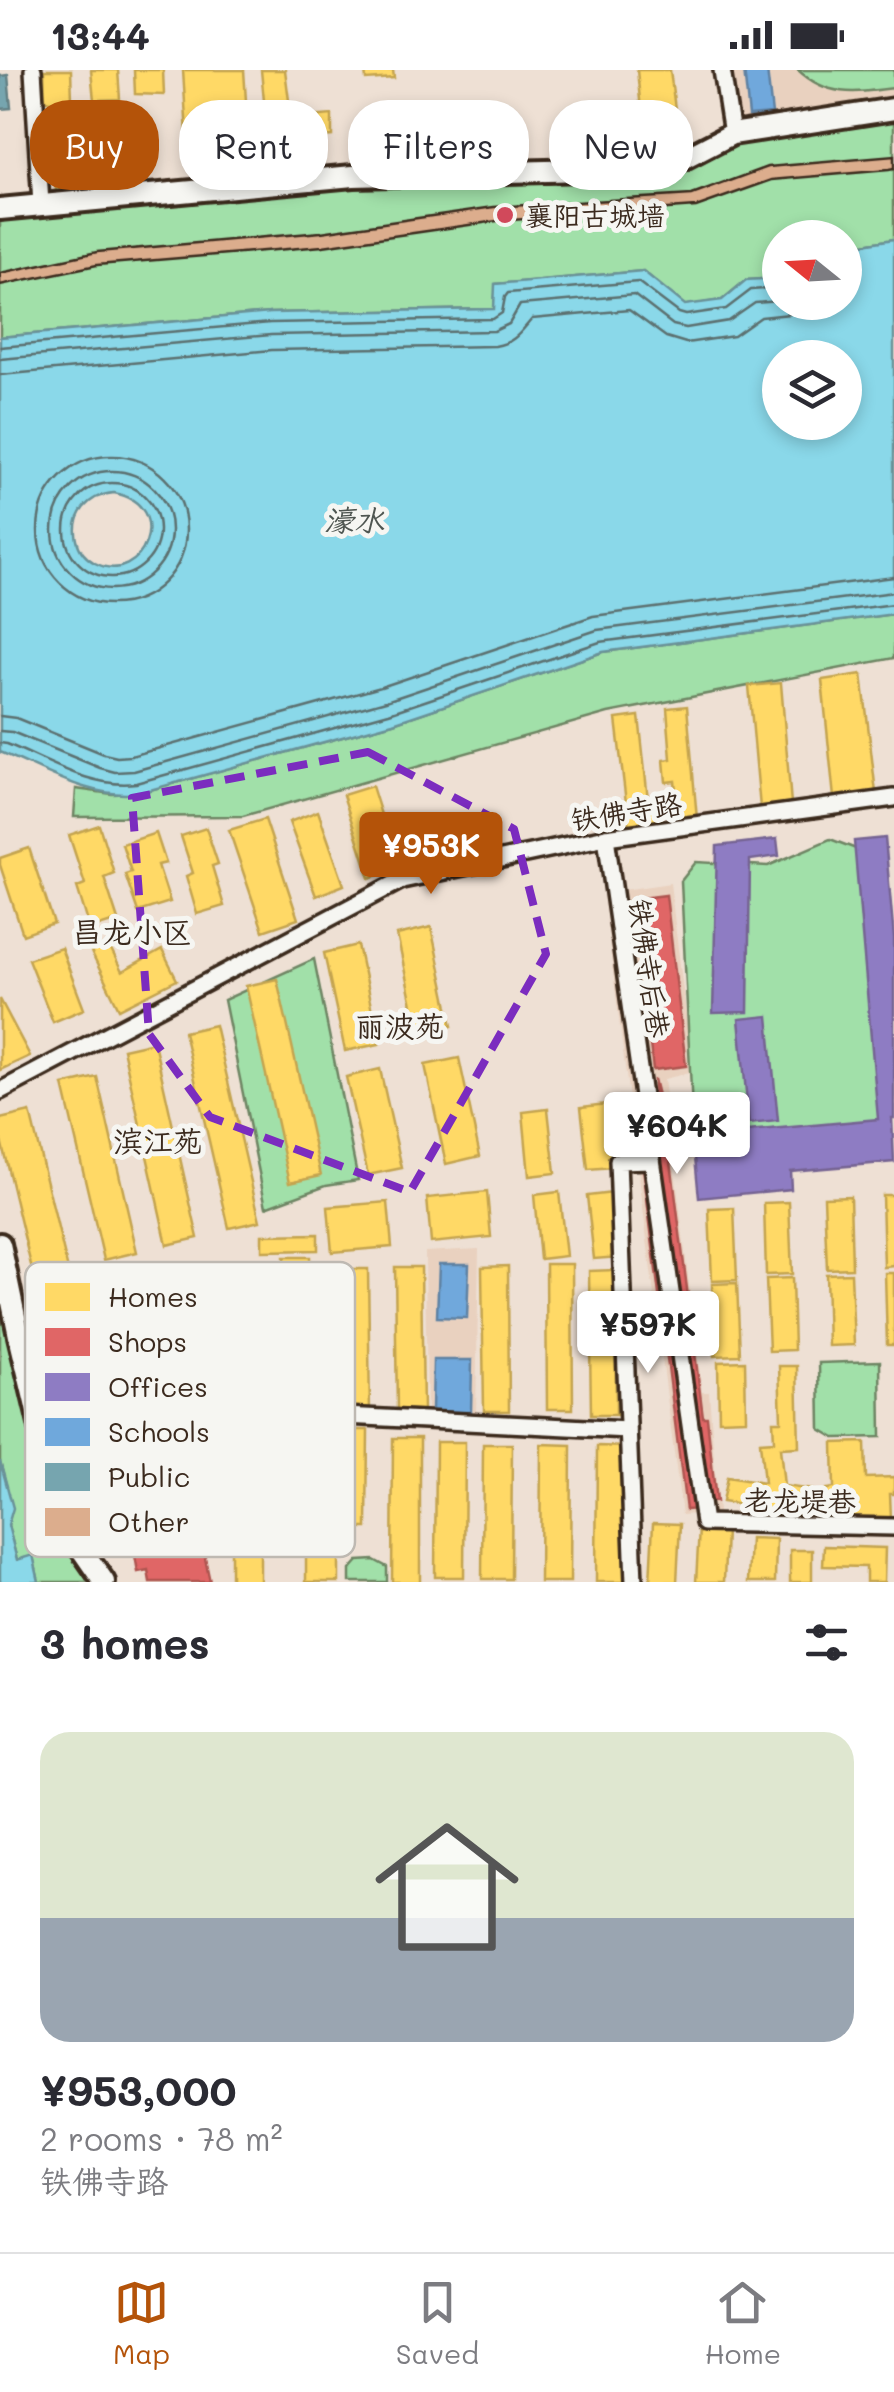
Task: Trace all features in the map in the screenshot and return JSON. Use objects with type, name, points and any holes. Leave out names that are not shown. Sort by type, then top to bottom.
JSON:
[{"type":"street","points":[[33,70],[41,205]]},
{"type":"street","points":[[722,70],[732,134]]},
{"type":"street","points":[[0,209],[353,176],[586,170],[654,174],[732,134],[894,109]]},
{"type":"street","name":"铁佛寺路","points":[[0,1091],[402,880],[606,837],[894,798]]},
{"type":"street","name":"铁佛寺后巷","points":[[606,837],[704,1523]]},
{"type":"street","points":[[634,1582],[618,1161],[652,1160]]},
{"type":"street","points":[[0,1244],[25,1361]]},
{"type":"street","points":[[355,1416],[628,1430]]},
{"type":"street","name":"老龙堤巷","points":[[704,1523],[894,1527]]},
{"type":"street","points":[[87,1557],[104,1582]]},
{"type":"highlighted area","points":[[368,752],[514,829],[546,954],[410,1192],[210,1117],[149,1034],[132,798]]},
{"type":"shaded area","points":[[722,70],[894,70],[894,109],[732,134]]},
{"type":"shaded area","points":[[670,883],[693,1072],[664,1079],[702,1392],[709,1392],[718,1512],[682,1515],[603,893]]},
{"type":"shaded area","points":[[479,1249],[476,1415],[427,1413],[425,1252]]},
{"type":"green space","points":[[798,70],[894,70],[894,88],[855,92],[832,89]]},
{"type":"green space","points":[[894,109],[894,239],[862,244],[862,220],[762,220],[762,279],[746,280],[722,300],[685,306],[643,271],[496,284],[494,309],[270,313],[0,337],[0,209],[203,190],[328,190],[328,178],[348,176],[348,190],[529,190],[529,175],[549,175],[549,190],[693,190],[693,154],[732,134]]},
{"type":"green space","points":[[894,614],[894,658],[608,713],[243,816],[74,817],[76,789],[139,793],[393,723],[603,652]]},
{"type":"green space","points":[[830,839],[869,854],[889,1092],[872,1133],[759,1142],[692,1111],[681,881],[696,862],[768,866]]},
{"type":"green space","points":[[314,959],[358,1180],[326,1185],[266,1207],[224,1000]]},
{"type":"green space","points":[[0,1244],[25,1353],[25,1557],[29,1557],[17,1560],[8,1525],[12,1508],[0,1461]]},
{"type":"green space","points":[[880,1361],[881,1437],[835,1438],[820,1429],[819,1363]]},
{"type":"green space","points":[[33,1557],[87,1557],[104,1582],[39,1582]]},
{"type":"green space","points":[[374,1560],[387,1567],[387,1582],[350,1582],[350,1570],[358,1561]]},
{"type":"water","name":"濠水","points":[[894,239],[894,614],[603,652],[393,723],[139,793],[85,788],[0,752],[0,337],[270,313],[494,309],[495,284],[643,271],[685,305],[722,300],[746,280],[762,279],[762,320],[862,320],[862,244]],"holes":[[[114,493],[133,500],[144,513],[148,527],[139,555],[112,568],[95,563],[78,544],[79,514],[90,502],[105,495]]]},
{"type":"water","points":[[0,1461],[13,1508],[8,1525],[17,1560],[33,1557],[39,1582],[0,1582]]},
{"type":"building: Homes","points":[[44,70],[71,70],[72,100],[45,100]]},
{"type":"building: Homes","points":[[91,70],[118,70],[120,99],[94,100]]},
{"type":"building: Homes","points":[[134,70],[163,70],[164,95],[135,94]]},
{"type":"building: Homes","points":[[183,70],[244,70],[246,100],[185,100]]},
{"type":"building: Homes","points":[[261,70],[285,70],[289,100],[264,100]]},
{"type":"building: Homes","points":[[365,70],[393,70],[394,78],[366,80]]},
{"type":"building: Homes","points":[[637,70],[670,70],[674,100],[640,100]]},
{"type":"building: Homes","points":[[328,115],[332,115],[332,136],[328,136]]},
{"type":"building: Homes","points":[[56,190],[89,190],[89,191]]},
{"type":"building: Homes","points":[[862,674],[876,793],[834,798],[822,680]]},
{"type":"building: Homes","points":[[781,683],[791,804],[760,808],[749,686]]},
{"type":"building: Homes","points":[[687,706],[697,819],[679,820],[675,781],[666,782],[664,760],[671,759],[667,708]]},
{"type":"building: Homes","points":[[639,716],[649,809],[661,810],[662,824],[629,828],[616,719]]},
{"type":"building: Homes","points":[[372,786],[398,869],[370,878],[343,795]]},
{"type":"building: Homes","points":[[318,811],[344,885],[316,896],[289,822]]},
{"type":"building: Homes","points":[[265,819],[298,919],[263,931],[229,830]]},
{"type":"building: Homes","points":[[99,825],[114,873],[104,877],[118,920],[90,929],[77,887],[85,884],[69,835]]},
{"type":"building: Homes","points":[[206,828],[218,864],[212,866],[224,906],[197,914],[186,876],[193,873],[181,836]]},
{"type":"building: Homes","points":[[156,833],[166,863],[158,865],[170,902],[138,912],[125,874],[131,872],[122,844]]},
{"type":"building: Homes","points":[[29,848],[54,924],[23,935],[0,858]]},
{"type":"building: Homes","points":[[431,927],[452,1026],[418,1033],[397,935]]},
{"type":"building: Homes","points":[[108,944],[122,972],[162,950],[177,980],[119,1009],[91,952]]},
{"type":"building: Homes","points":[[358,945],[379,1044],[345,1051],[324,953]]},
{"type":"building: Homes","points":[[61,948],[84,1009],[53,1022],[28,959]]},
{"type":"building: Homes","points":[[277,979],[321,1175],[290,1182],[246,986]]},
{"type":"building: Homes","points":[[0,999],[30,1056],[0,1070]]},
{"type":"building: Homes","points":[[215,1025],[260,1221],[229,1228],[184,1032]]},
{"type":"building: Homes","points":[[154,1042],[198,1238],[167,1245],[123,1049]]},
{"type":"building: Homes","points":[[459,1058],[480,1156],[446,1164],[425,1065]]},
{"type":"building: Homes","points":[[380,1069],[402,1168],[368,1175],[346,1077]]},
{"type":"building: Homes","points":[[97,1077],[137,1252],[104,1260],[63,1085]]},
{"type":"building: Homes","points":[[607,1104],[613,1168],[588,1170],[581,1107]]},
{"type":"building: Homes","points":[[548,1109],[555,1173],[529,1176],[523,1112]]},
{"type":"building: Homes","points":[[30,1112],[66,1262],[30,1262],[0,1136],[0,1119]]},
{"type":"building: Homes","points":[[487,1192],[491,1237],[431,1243],[427,1198]]},
{"type":"building: Homes","points":[[559,1192],[566,1256],[540,1259],[534,1195]]},
{"type":"building: Homes","points":[[613,1193],[619,1257],[594,1259],[587,1196]]},
{"type":"building: Homes","points":[[882,1195],[894,1195],[894,1266],[884,1267]]},
{"type":"building: Homes","points":[[850,1196],[852,1268],[827,1269],[824,1197]]},
{"type":"building: Homes","points":[[388,1202],[392,1247],[332,1252],[328,1207]]},
{"type":"building: Homes","points":[[789,1202],[792,1274],[766,1275],[764,1203]]},
{"type":"building: Homes","points":[[734,1208],[737,1280],[712,1281],[709,1209]]},
{"type":"building: Homes","points":[[318,1234],[318,1250],[262,1251],[262,1235]]},
{"type":"building: Homes","points":[[284,1257],[310,1257],[310,1262],[284,1262]]},
{"type":"building: Homes","points":[[546,1264],[572,1264],[573,1409],[547,1409]]},
{"type":"building: Homes","points":[[508,1266],[509,1411],[484,1411],[482,1267]]},
{"type":"building: Homes","points":[[395,1267],[421,1267],[423,1412],[397,1412]]},
{"type":"building: Homes","points":[[355,1269],[368,1269],[370,1414],[355,1414]]},
{"type":"building: Homes","points":[[615,1270],[616,1415],[591,1415],[589,1271]]},
{"type":"building: Homes","points":[[851,1273],[854,1345],[828,1346],[826,1274]]},
{"type":"building: Homes","points":[[885,1273],[894,1273],[894,1345],[887,1345]]},
{"type":"building: Homes","points":[[792,1278],[794,1350],[769,1351],[766,1279]]},
{"type":"building: Homes","points":[[737,1283],[740,1355],[714,1356],[712,1284]]},
{"type":"building: Homes","points":[[745,1361],[746,1419],[719,1420],[718,1362]]},
{"type":"building: Homes","points":[[779,1366],[797,1366],[799,1447],[780,1448],[784,1486],[813,1490],[809,1515],[722,1502],[727,1477],[764,1483],[760,1442],[774,1441],[773,1421],[781,1421]]},
{"type":"building: Homes","points":[[355,1430],[368,1430],[367,1528],[355,1528]]},
{"type":"building: Homes","points":[[393,1438],[420,1438],[420,1582],[392,1582]]},
{"type":"building: Homes","points":[[436,1442],[465,1442],[464,1577],[435,1577]]},
{"type":"building: Homes","points":[[865,1442],[866,1478],[894,1477],[891,1519],[847,1521],[826,1508],[826,1489],[834,1488],[833,1443]]},
{"type":"building: Homes","points":[[483,1444],[512,1444],[511,1579],[482,1579]]},
{"type":"building: Homes","points":[[541,1444],[571,1445],[570,1582],[540,1582]]},
{"type":"building: Homes","points":[[597,1446],[626,1447],[625,1582],[596,1582]]},
{"type":"building: Homes","points":[[653,1523],[680,1524],[677,1582],[650,1582]]},
{"type":"building: Homes","points":[[699,1528],[726,1529],[724,1582],[696,1582]]},
{"type":"building: Homes","points":[[750,1538],[776,1539],[775,1582],[748,1582]]},
{"type":"building: Homes","points":[[824,1546],[885,1548],[884,1582],[866,1582],[866,1567],[823,1566]]},
{"type":"building: Homes","points":[[790,1550],[812,1550],[812,1582],[790,1582]]},
{"type":"building: Homes","points":[[231,1557],[260,1557],[260,1582],[231,1582]]},
{"type":"building: Homes","points":[[306,1557],[339,1557],[339,1582],[306,1582]]},
{"type":"building: Shops","points":[[666,895],[686,1066],[653,1070],[633,899]]},
{"type":"building: Shops","points":[[654,1079],[668,1137],[716,1502],[709,1501],[707,1486],[703,1485],[691,1369],[656,1128]]},
{"type":"building: Shops","points":[[643,1167],[649,1167],[698,1509],[686,1510]]},
{"type":"building: Shops","points":[[135,1557],[205,1557],[210,1582],[150,1582],[148,1570],[138,1572]]},
{"type":"building: Offices","points":[[885,838],[894,939],[894,1162],[790,1171],[791,1189],[699,1198],[693,1136],[878,1119],[854,841]]},
{"type":"building: Offices","points":[[777,839],[779,856],[750,860],[748,1012],[713,1013],[717,846]]},
{"type":"building: Offices","points":[[768,1016],[778,1121],[749,1124],[739,1019]]},
{"type":"building: Schools","points":[[744,70],[767,70],[772,114],[749,116]]},
{"type":"building: Schools","points":[[439,1264],[469,1264],[467,1318],[437,1317]]},
{"type":"building: Schools","points":[[433,1360],[472,1360],[471,1412],[432,1412]]},
{"type":"building: Public","points":[[8,75],[11,108],[0,109],[0,76]]},
{"type":"building: Other","name":"襄阳古城墙","points":[[894,156],[894,169],[772,180],[696,207],[497,221],[323,246],[97,265],[0,285],[0,273],[97,252],[321,232],[494,207],[692,195],[768,167]]},
{"type":"place","name":"襄阳古城墙","points":[[505,215]]},
{"type":"district","name":"昌龙小区","points":[[132,931]]},
{"type":"district","name":"丽波苑","points":[[400,1025]]},
{"type":"district","name":"滨江苑","points":[[158,1140]]}]
